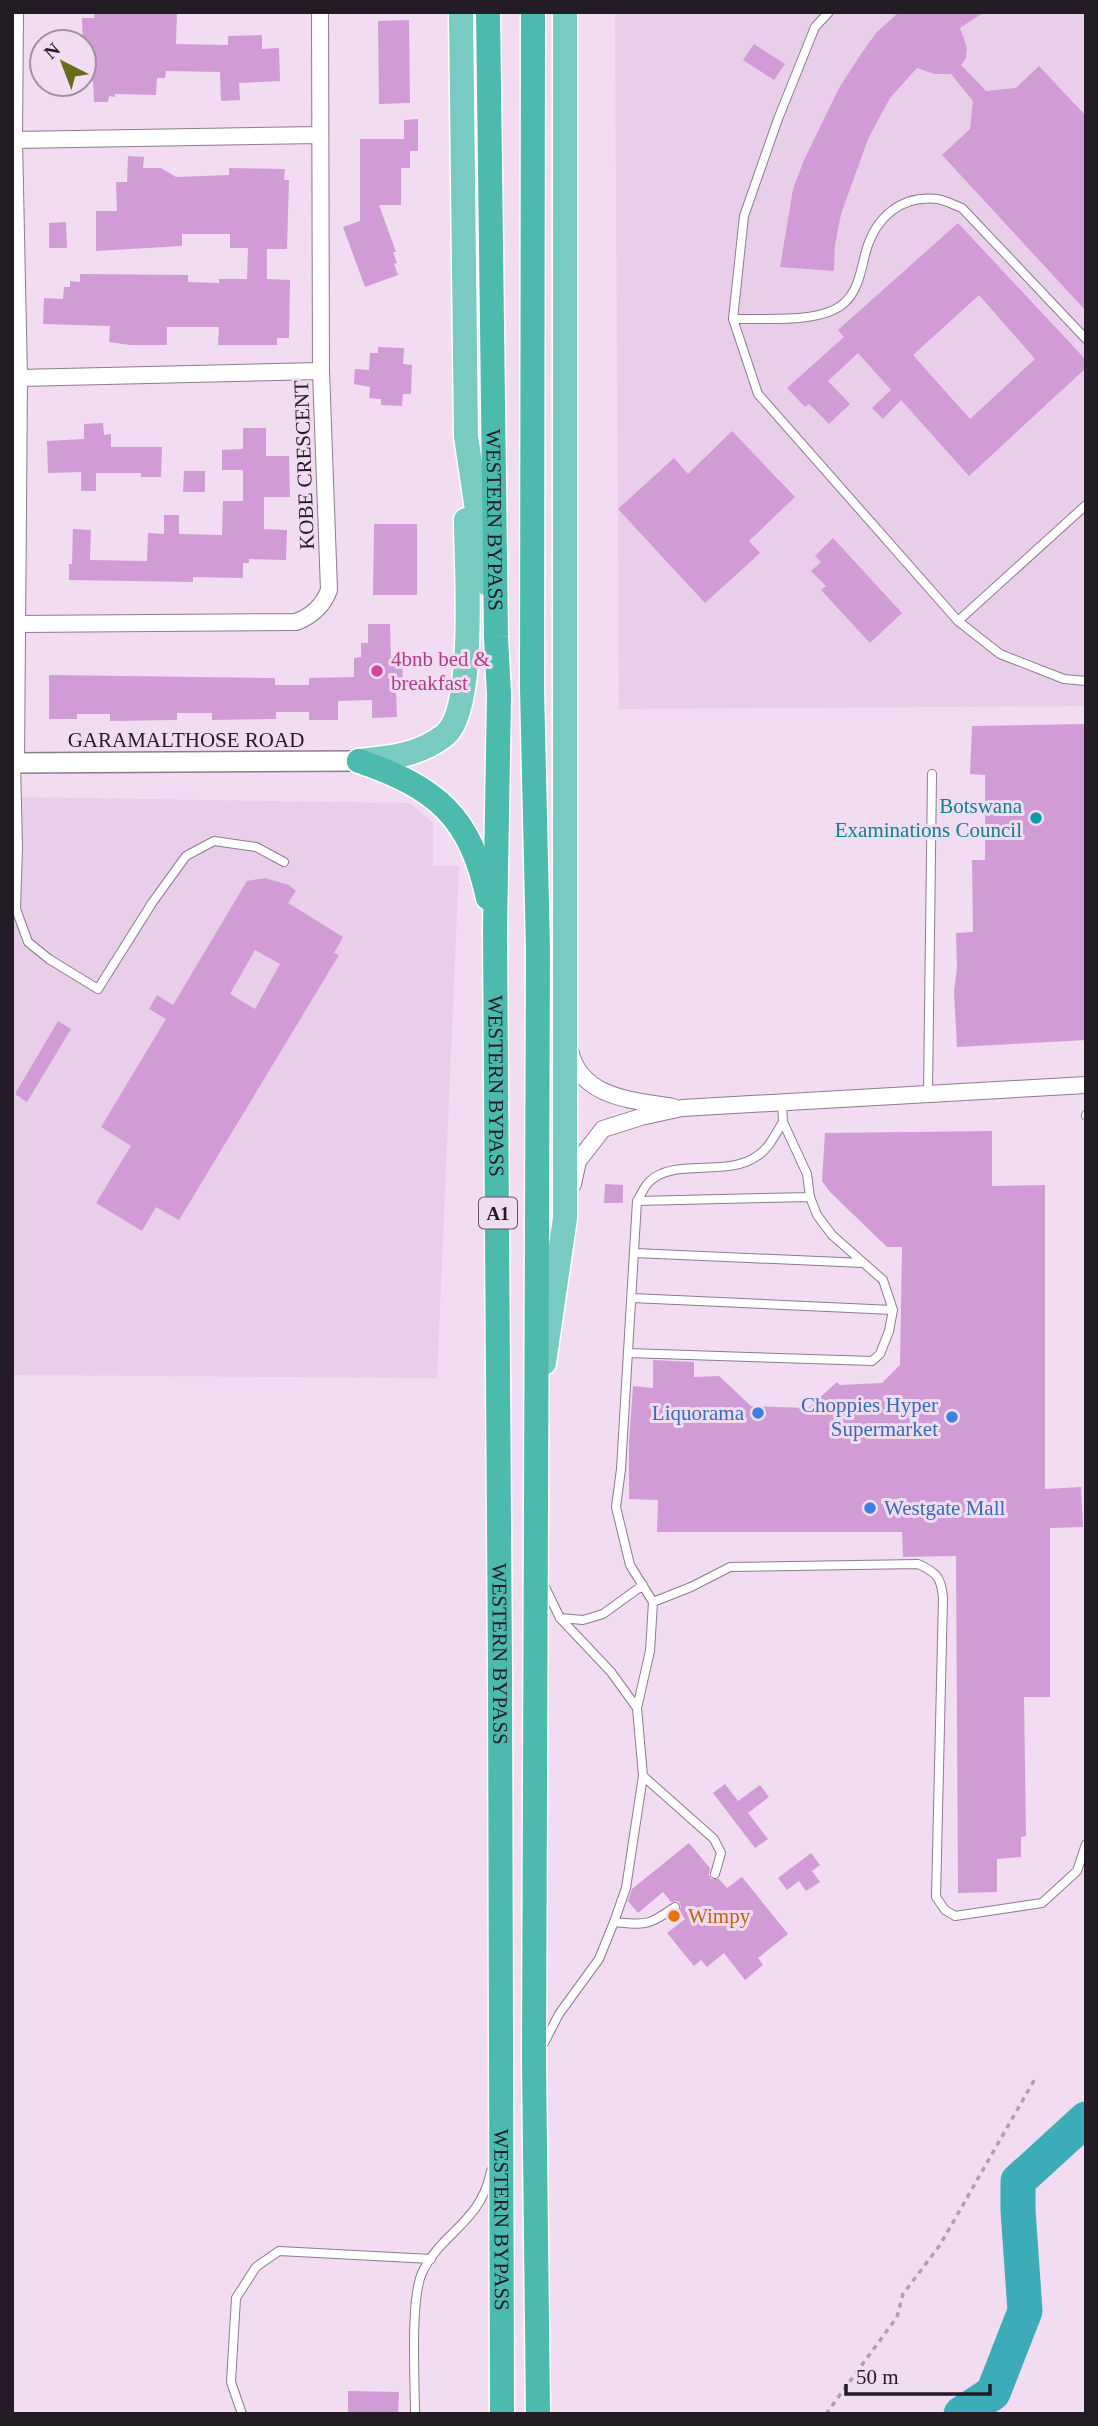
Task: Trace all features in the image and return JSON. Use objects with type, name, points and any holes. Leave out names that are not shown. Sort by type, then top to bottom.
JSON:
[{"type":"highway","name":"WESTERN BYPASS","points":[[488,12],[499,695],[495,930],[502,2414]]},
{"type":"highway","name":"WESTERN BYPASS","points":[[533,12],[532,687],[538,949],[534,2060],[538,2414]]},
{"type":"highway","points":[[359,761],[399,775],[433,796],[454,816],[472,847],[483,877],[495,930]]},
{"type":"main road","points":[[359,761],[424,750],[448,733],[460,706],[466,677],[461,12]]},
{"type":"main road","points":[[537,1412],[565,1218],[565,12]]},
{"type":"main road","points":[[466,436],[496,637]]},
{"type":"street","points":[[14,763],[18,624],[14,489],[19,377],[14,140],[15,12]]},
{"type":"street","name":"KOBE CRESCENT","points":[[18,624],[296,622],[316,611],[324,601],[329,590],[321,371],[320,12]]},
{"type":"street","points":[[14,140],[319,135]]},
{"type":"street","points":[[19,377],[321,371]]},
{"type":"street","name":"GARAMALTHOSE ROAD","points":[[14,763],[359,761]]},
{"type":"street","points":[[565,1028],[573,1065],[591,1086],[612,1095],[682,1108]]},
{"type":"street","points":[[565,1218],[578,1161],[603,1129],[641,1117],[682,1108],[1086,1085]]},
{"type":"lane","points":[[829,12],[815,27],[778,119],[744,216],[733,319],[758,394],[958,621],[1000,654],[1064,679],[1086,681]]},
{"type":"lane","points":[[733,319],[816,317],[844,304],[860,280],[867,248],[885,215],[905,201],[937,199],[962,208],[1086,339]]},
{"type":"lane","points":[[958,621],[1086,505]]},
{"type":"lane","points":[[14,763],[18,847],[16,909],[28,942],[49,959],[99,989],[152,903],[186,856],[214,841],[256,846],[284,862]]},
{"type":"lane","points":[[928,1093],[932,774]]},
{"type":"lane","points":[[628,1353],[872,1361],[880,1354],[890,1331],[893,1310],[883,1280],[832,1235],[817,1215],[810,1197],[807,1174],[783,1122],[782,1101]]},
{"type":"lane","points":[[534,2060],[559,2014],[599,1959],[614,1922],[626,1888],[643,1776],[637,1709],[650,1651],[653,1602],[630,1565],[616,1507],[621,1469],[637,1201],[649,1182],[667,1172],[729,1168],[755,1158],[763,1152],[783,1122]]},
{"type":"lane","points":[[637,1201],[810,1197]]},
{"type":"lane","points":[[635,1253],[864,1263]]},
{"type":"lane","points":[[632,1298],[893,1310]]},
{"type":"lane","points":[[537,1562],[546,1591],[560,1618],[611,1672],[637,1709]]},
{"type":"lane","points":[[653,1602],[730,1567],[918,1564],[934,1571],[941,1581],[943,1597],[936,1897],[945,1910],[955,1916],[1042,1903],[1077,1871],[1086,1844]]},
{"type":"lane","points":[[560,1618],[583,1620],[603,1614],[643,1585]]},
{"type":"lane","points":[[643,1776],[714,1839],[721,1853],[715,1874]]},
{"type":"lane","points":[[614,1922],[644,1925],[675,1907]]},
{"type":"lane","points":[[415,2414],[416,2308],[421,2274],[481,2202],[490,2179],[500,2127]]},
{"type":"lane","points":[[243,2414],[231,2382],[236,2298],[256,2267],[279,2251],[431,2259]]},
{"type":"path","points":[[826,2414],[897,2317],[903,2294],[940,2245],[1036,2077]]},
{"type":"shaded area","points":[[615,12],[1086,12],[1086,706],[619,709]]},
{"type":"shaded area","points":[[12,797],[410,803],[433,823],[433,866],[459,866],[437,1378],[12,1375]]},
{"type":"building","points":[[94,12],[177,12],[176,44],[228,45],[228,36],[262,35],[262,49],[279,48],[280,81],[239,83],[240,100],[221,101],[220,72],[166,71],[165,78],[157,78],[156,95],[115,94],[115,97],[109,96],[108,102],[94,102],[94,98],[98,98],[98,28],[82,28],[82,18],[94,18]]},
{"type":"building","points":[[899,12],[984,12],[960,28],[967,48],[966,58],[961,65],[986,91],[1016,88],[1039,66],[1086,116],[1086,311],[942,155],[970,129],[973,101],[951,74],[934,74],[917,68],[890,98],[868,139],[841,214],[835,245],[834,271],[780,267],[793,189],[804,160],[839,88],[876,33]]},
{"type":"building","points":[[409,20],[410,103],[379,104],[378,21]]},
{"type":"building","points":[[754,44],[785,64],[774,80],[743,60]]},
{"type":"building","points":[[418,119],[418,151],[410,151],[410,168],[401,168],[401,205],[379,205],[396,252],[393,252],[397,263],[394,264],[398,275],[365,287],[343,227],[360,221],[360,139],[404,139],[404,120]]},
{"type":"building","points":[[128,156],[144,157],[143,168],[161,168],[176,177],[229,175],[229,168],[285,169],[284,180],[289,180],[287,249],[267,249],[267,279],[290,280],[289,338],[277,338],[277,345],[218,345],[219,327],[167,327],[167,345],[130,345],[109,342],[110,326],[43,324],[44,298],[63,299],[64,287],[70,287],[70,281],[80,282],[80,274],[188,275],[188,282],[219,283],[219,279],[247,279],[248,248],[230,248],[230,234],[182,234],[182,246],[96,251],[96,211],[117,211],[116,182],[127,182]]},
{"type":"building","points":[[66,222],[67,248],[49,248],[49,223]]},
{"type":"building","points":[[958,223],[1086,360],[1086,368],[969,476],[901,400],[883,419],[872,408],[891,390],[858,353],[828,381],[850,404],[829,424],[809,404],[805,407],[787,388],[844,337],[838,330]],"holes":[[[979,295],[1035,359],[970,419],[913,355]]]},
{"type":"building","points":[[378,347],[404,348],[403,364],[412,365],[411,394],[403,394],[402,406],[381,405],[381,399],[369,398],[370,387],[354,384],[355,369],[369,370],[370,353],[378,353]]},
{"type":"building","points":[[103,423],[104,435],[111,434],[111,447],[162,447],[161,477],[141,477],[141,473],[96,473],[96,491],[81,491],[81,472],[48,473],[47,441],[84,439],[84,424]]},
{"type":"building","points":[[243,428],[266,428],[266,456],[289,456],[290,497],[264,497],[264,529],[287,530],[286,560],[249,559],[249,563],[243,563],[243,578],[193,577],[193,582],[69,580],[73,529],[91,530],[90,560],[147,561],[148,533],[164,534],[164,515],[179,515],[179,534],[222,535],[223,501],[243,501],[243,470],[222,470],[222,450],[243,449]]},
{"type":"building","points":[[732,431],[795,497],[749,541],[760,553],[705,603],[618,509],[674,458],[688,474]]},
{"type":"building","points":[[184,471],[205,471],[205,492],[183,492]]},
{"type":"building","points":[[374,524],[417,524],[417,595],[373,595]]},
{"type":"building","points":[[833,538],[902,613],[870,643],[821,590],[826,586],[811,571],[821,562],[815,556]]},
{"type":"building","points":[[368,624],[390,624],[391,659],[402,659],[403,689],[396,690],[397,717],[372,718],[372,700],[338,701],[338,720],[309,720],[309,712],[276,712],[276,719],[212,720],[212,713],[177,713],[177,720],[110,721],[110,714],[77,714],[77,719],[49,719],[49,675],[275,678],[275,685],[309,685],[309,678],[354,677],[354,658],[361,657],[361,643],[368,643]]},
{"type":"building","points":[[1086,724],[1086,1040],[957,1047],[954,992],[957,967],[956,933],[973,932],[972,860],[985,860],[985,775],[970,774],[972,726]]},
{"type":"building","points":[[265,878],[289,885],[296,891],[288,903],[343,937],[334,953],[339,955],[179,1220],[156,1207],[142,1231],[96,1203],[131,1146],[101,1127],[166,1019],[149,1009],[157,995],[173,1005],[247,881]],"holes":[[[255,950],[280,964],[255,1009],[230,994]]]},
{"type":"building","points":[[58,1021],[71,1029],[27,1102],[15,1094]]},
{"type":"building","name":"Westgate Mall","points":[[992,1131],[992,1186],[1045,1185],[1045,1489],[1081,1487],[1083,1527],[1050,1528],[1050,1697],[1024,1697],[1026,1836],[1021,1837],[1021,1857],[997,1859],[997,1892],[958,1893],[956,1556],[903,1557],[902,1532],[657,1532],[658,1500],[629,1499],[629,1442],[633,1386],[653,1388],[653,1360],[694,1362],[694,1377],[719,1376],[751,1406],[808,1408],[837,1382],[840,1385],[882,1383],[900,1365],[902,1247],[887,1247],[822,1181],[825,1133]]},
{"type":"building","points":[[605,1184],[623,1185],[623,1203],[604,1203]]},
{"type":"building","points":[[725,1784],[738,1801],[760,1785],[769,1797],[748,1813],[768,1839],[755,1848],[713,1793]]},
{"type":"building","points":[[689,1843],[710,1868],[711,1879],[719,1879],[727,1888],[742,1877],[788,1934],[758,1958],[763,1965],[745,1980],[724,1953],[707,1967],[701,1960],[694,1966],[667,1933],[685,1919],[679,1912],[681,1906],[678,1901],[671,1902],[663,1892],[638,1913],[628,1901],[632,1889]]},
{"type":"building","points":[[811,1853],[820,1865],[812,1871],[820,1882],[806,1891],[799,1881],[787,1890],[778,1878]]},
{"type":"building","points":[[348,2391],[399,2392],[398,2414],[348,2414]]},
{"type":"waterway","points":[[961,2414],[993,2393],[1025,2311],[1018,2181],[1086,2119]]},
{"type":"place","name":"4bnb bed & breakfast","points":[[377,671]]},
{"type":"place","name":"Botswana Examinations Council","points":[[1036,818]]},
{"type":"place","name":"Liquorama","points":[[758,1413]]},
{"type":"place","name":"Choppies Hyper Supermarket","points":[[952,1417]]},
{"type":"place","name":"Westgate Mall","points":[[870,1508]]},
{"type":"place","name":"Wimpy","points":[[674,1916]]}]
